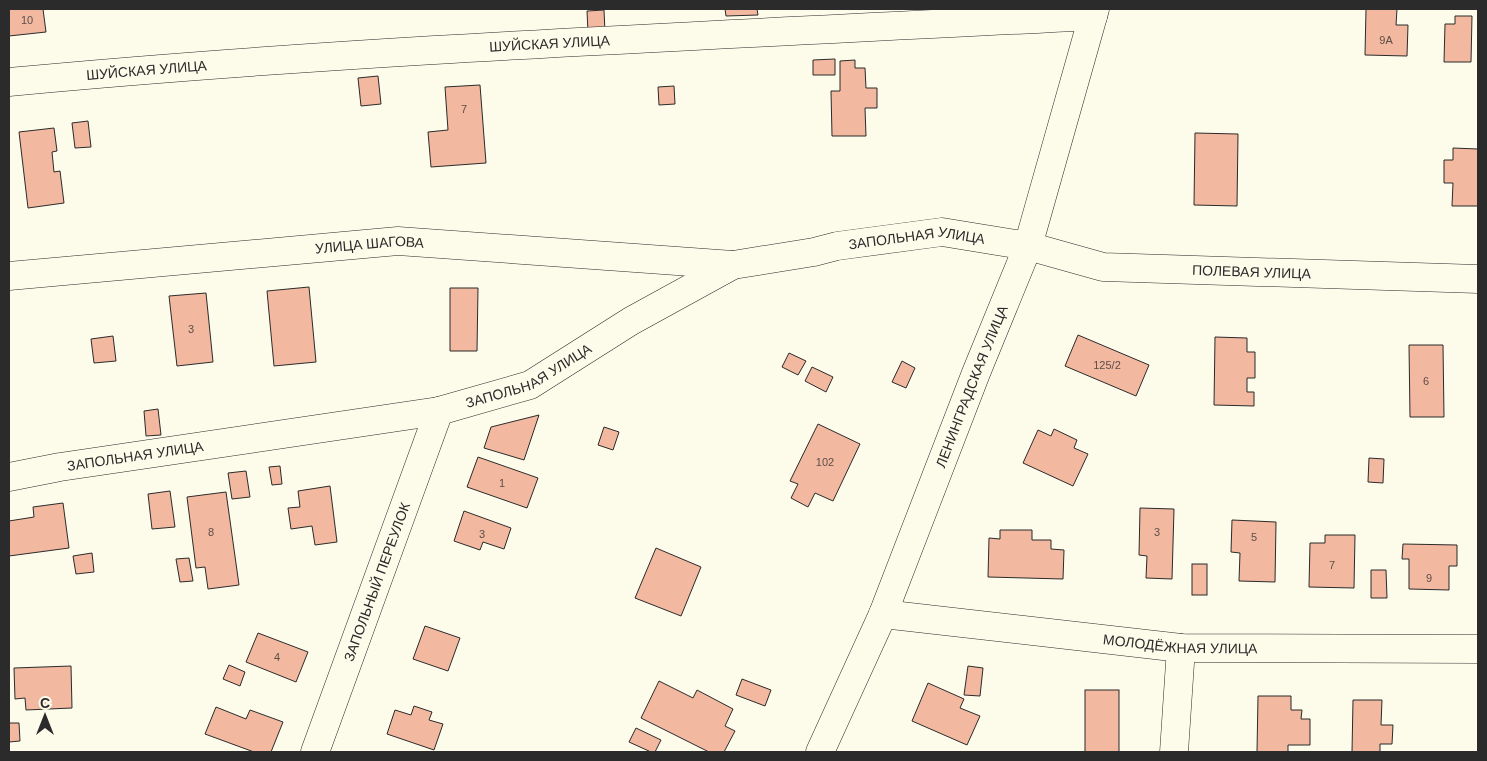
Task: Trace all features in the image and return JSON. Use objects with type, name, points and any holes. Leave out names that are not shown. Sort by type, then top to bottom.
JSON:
[{"type":"street","name":"ШУЙСКАЯ УЛИЦА","points":[[9,82],[232,63],[1094,12]]},
{"type":"street","name":"ЛЕНИНГРАДСКАЯ УЛИЦА","points":[[820,752],[883,614],[976,373],[1028,246],[1094,12]]},
{"type":"street","name":"ЗАПОЛЬНАЯ УЛИЦА","points":[[9,477],[60,467],[439,411],[530,385],[631,321],[732,265],[814,252],[837,246],[942,232],[1028,246]]},
{"type":"street","name":"УЛИЦА ШАГОВА","points":[[9,276],[398,241],[732,265]]},
{"type":"street","name":"ПОЛЕВАЯ УЛИЦА","points":[[1028,246],[1103,268],[1478,279]]},
{"type":"street","name":"ЗАПОЛЬНЫЙ ПЕРЕУЛОК","points":[[315,752],[439,411]]},
{"type":"street","name":"МОЛОДЁЖНАЯ УЛИЦА","points":[[883,614],[1181,648],[1478,649]]},
{"type":"street","points":[[1174,752],[1181,648]]},
{"type":"building","points":[[9,9],[43,9],[46,32],[9,36]]},
{"type":"building","points":[[725,9],[757,9],[758,15],[726,16]]},
{"type":"building","points":[[1366,9],[1397,9],[1396,25],[1408,25],[1407,56],[1365,55]]},
{"type":"building","points":[[604,10],[605,32],[588,32],[587,11]]},
{"type":"building","points":[[1455,16],[1472,16],[1471,62],[1444,62],[1445,24],[1455,24]]},
{"type":"building","points":[[835,59],[835,75],[813,75],[813,60]]},
{"type":"building","points":[[855,60],[855,68],[865,68],[866,88],[877,88],[877,108],[865,108],[866,136],[832,136],[831,91],[840,91],[840,61]]},
{"type":"building","points":[[378,76],[381,104],[361,106],[358,78]]},
{"type":"building","points":[[480,85],[486,163],[431,167],[428,132],[448,130],[445,87]]},
{"type":"building","points":[[674,86],[675,104],[659,105],[658,87]]},
{"type":"building","points":[[88,121],[91,147],[75,148],[72,123]]},
{"type":"building","points":[[54,128],[57,151],[52,152],[54,172],[60,171],[64,203],[28,208],[19,132]]},
{"type":"building","points":[[1195,133],[1238,134],[1237,206],[1194,205]]},
{"type":"building","points":[[1453,148],[1478,149],[1478,206],[1452,206],[1453,183],[1444,183],[1444,160],[1453,160]]},
{"type":"building","points":[[309,287],[316,362],[274,366],[267,291]]},
{"type":"building","points":[[450,288],[478,288],[477,351],[450,351]]},
{"type":"building","points":[[206,293],[213,362],[177,366],[169,296]]},
{"type":"building","points":[[1078,335],[1149,365],[1136,396],[1065,366]]},
{"type":"building","points":[[113,336],[116,361],[94,363],[91,339]]},
{"type":"building","points":[[1215,337],[1247,338],[1247,352],[1255,352],[1255,378],[1247,378],[1247,392],[1254,392],[1254,406],[1214,405]]},
{"type":"building","points":[[1409,345],[1443,345],[1444,417],[1410,417]]},
{"type":"building","points":[[789,353],[806,361],[798,375],[782,367]]},
{"type":"building","points":[[902,361],[915,368],[906,388],[892,382]]},
{"type":"building","points":[[812,367],[833,377],[826,392],[805,381]]},
{"type":"building","points":[[158,409],[161,435],[146,436],[144,411]]},
{"type":"building","points":[[539,415],[524,460],[484,448],[491,427]]},
{"type":"building","points":[[818,424],[860,444],[833,501],[815,493],[808,507],[791,498],[798,484],[790,481]]},
{"type":"building","points":[[604,427],[619,432],[613,450],[598,445]]},
{"type":"building","points":[[1054,429],[1077,440],[1074,448],[1088,454],[1073,486],[1023,463],[1038,430],[1051,436]]},
{"type":"building","points":[[478,457],[538,478],[527,508],[467,487]]},
{"type":"building","points":[[1369,458],[1384,459],[1383,483],[1368,482]]},
{"type":"building","points":[[280,466],[282,484],[272,485],[269,467]]},
{"type":"building","points":[[246,471],[250,497],[232,499],[228,473]]},
{"type":"building","points":[[330,486],[337,542],[315,545],[312,526],[291,529],[288,508],[300,507],[298,491]]},
{"type":"building","points":[[170,491],[175,527],[152,529],[148,494]]},
{"type":"building","points":[[226,492],[239,585],[208,589],[205,567],[196,568],[187,497]]},
{"type":"building","points":[[63,503],[69,548],[9,556],[9,521],[34,517],[33,507]]},
{"type":"building","points":[[1140,508],[1174,509],[1172,579],[1146,578],[1147,556],[1139,555]]},
{"type":"building","points":[[464,511],[511,528],[504,549],[483,542],[480,550],[454,541]]},
{"type":"building","points":[[1232,520],[1276,522],[1275,582],[1239,581],[1240,553],[1231,552]]},
{"type":"building","points":[[1000,530],[1032,530],[1032,540],[1051,540],[1051,549],[1064,550],[1063,579],[988,577],[989,538],[1000,539]]},
{"type":"building","points":[[1325,535],[1355,535],[1354,588],[1309,587],[1310,543],[1325,543]]},
{"type":"building","points":[[1403,544],[1457,545],[1457,566],[1449,566],[1449,590],[1409,589],[1409,559],[1402,559]]},
{"type":"building","points":[[656,548],[701,567],[681,616],[635,598]]},
{"type":"building","points":[[92,553],[94,572],[76,574],[73,556]]},
{"type":"building","points":[[189,558],[193,581],[180,582],[176,559]]},
{"type":"building","points":[[1192,564],[1207,564],[1207,595],[1192,595]]},
{"type":"building","points":[[1371,570],[1386,570],[1387,598],[1371,598]]},
{"type":"building","points":[[425,626],[460,638],[448,671],[413,659]]},
{"type":"building","points":[[258,633],[308,652],[296,682],[246,662]]},
{"type":"building","points":[[229,665],[245,672],[240,686],[223,679]]},
{"type":"building","points":[[71,666],[72,708],[26,710],[25,698],[15,699],[14,668]]},
{"type":"building","points":[[968,666],[983,668],[980,696],[964,695]]},
{"type":"building","points":[[742,679],[771,690],[765,706],[736,695]]},
{"type":"building","points":[[659,681],[693,698],[697,690],[733,709],[725,726],[735,731],[724,752],[709,752],[641,718]]},
{"type":"building","points":[[928,683],[964,699],[960,708],[980,716],[967,745],[912,721]]},
{"type":"building","points":[[1085,690],[1119,690],[1119,752],[1085,752]]},
{"type":"building","points":[[1258,696],[1291,696],[1291,710],[1302,710],[1301,719],[1310,719],[1310,745],[1288,745],[1288,752],[1257,752]]},
{"type":"building","points":[[1353,700],[1382,700],[1381,725],[1393,725],[1392,744],[1380,744],[1380,752],[1352,752]]},
{"type":"building","points":[[414,706],[432,712],[429,720],[443,724],[434,750],[387,734],[395,710],[411,715]]},
{"type":"building","points":[[216,707],[246,719],[250,710],[283,722],[271,752],[254,752],[205,734]]},
{"type":"building","points":[[9,723],[19,723],[20,741],[9,742]]},
{"type":"building","points":[[636,728],[661,740],[655,752],[629,742]]}]
